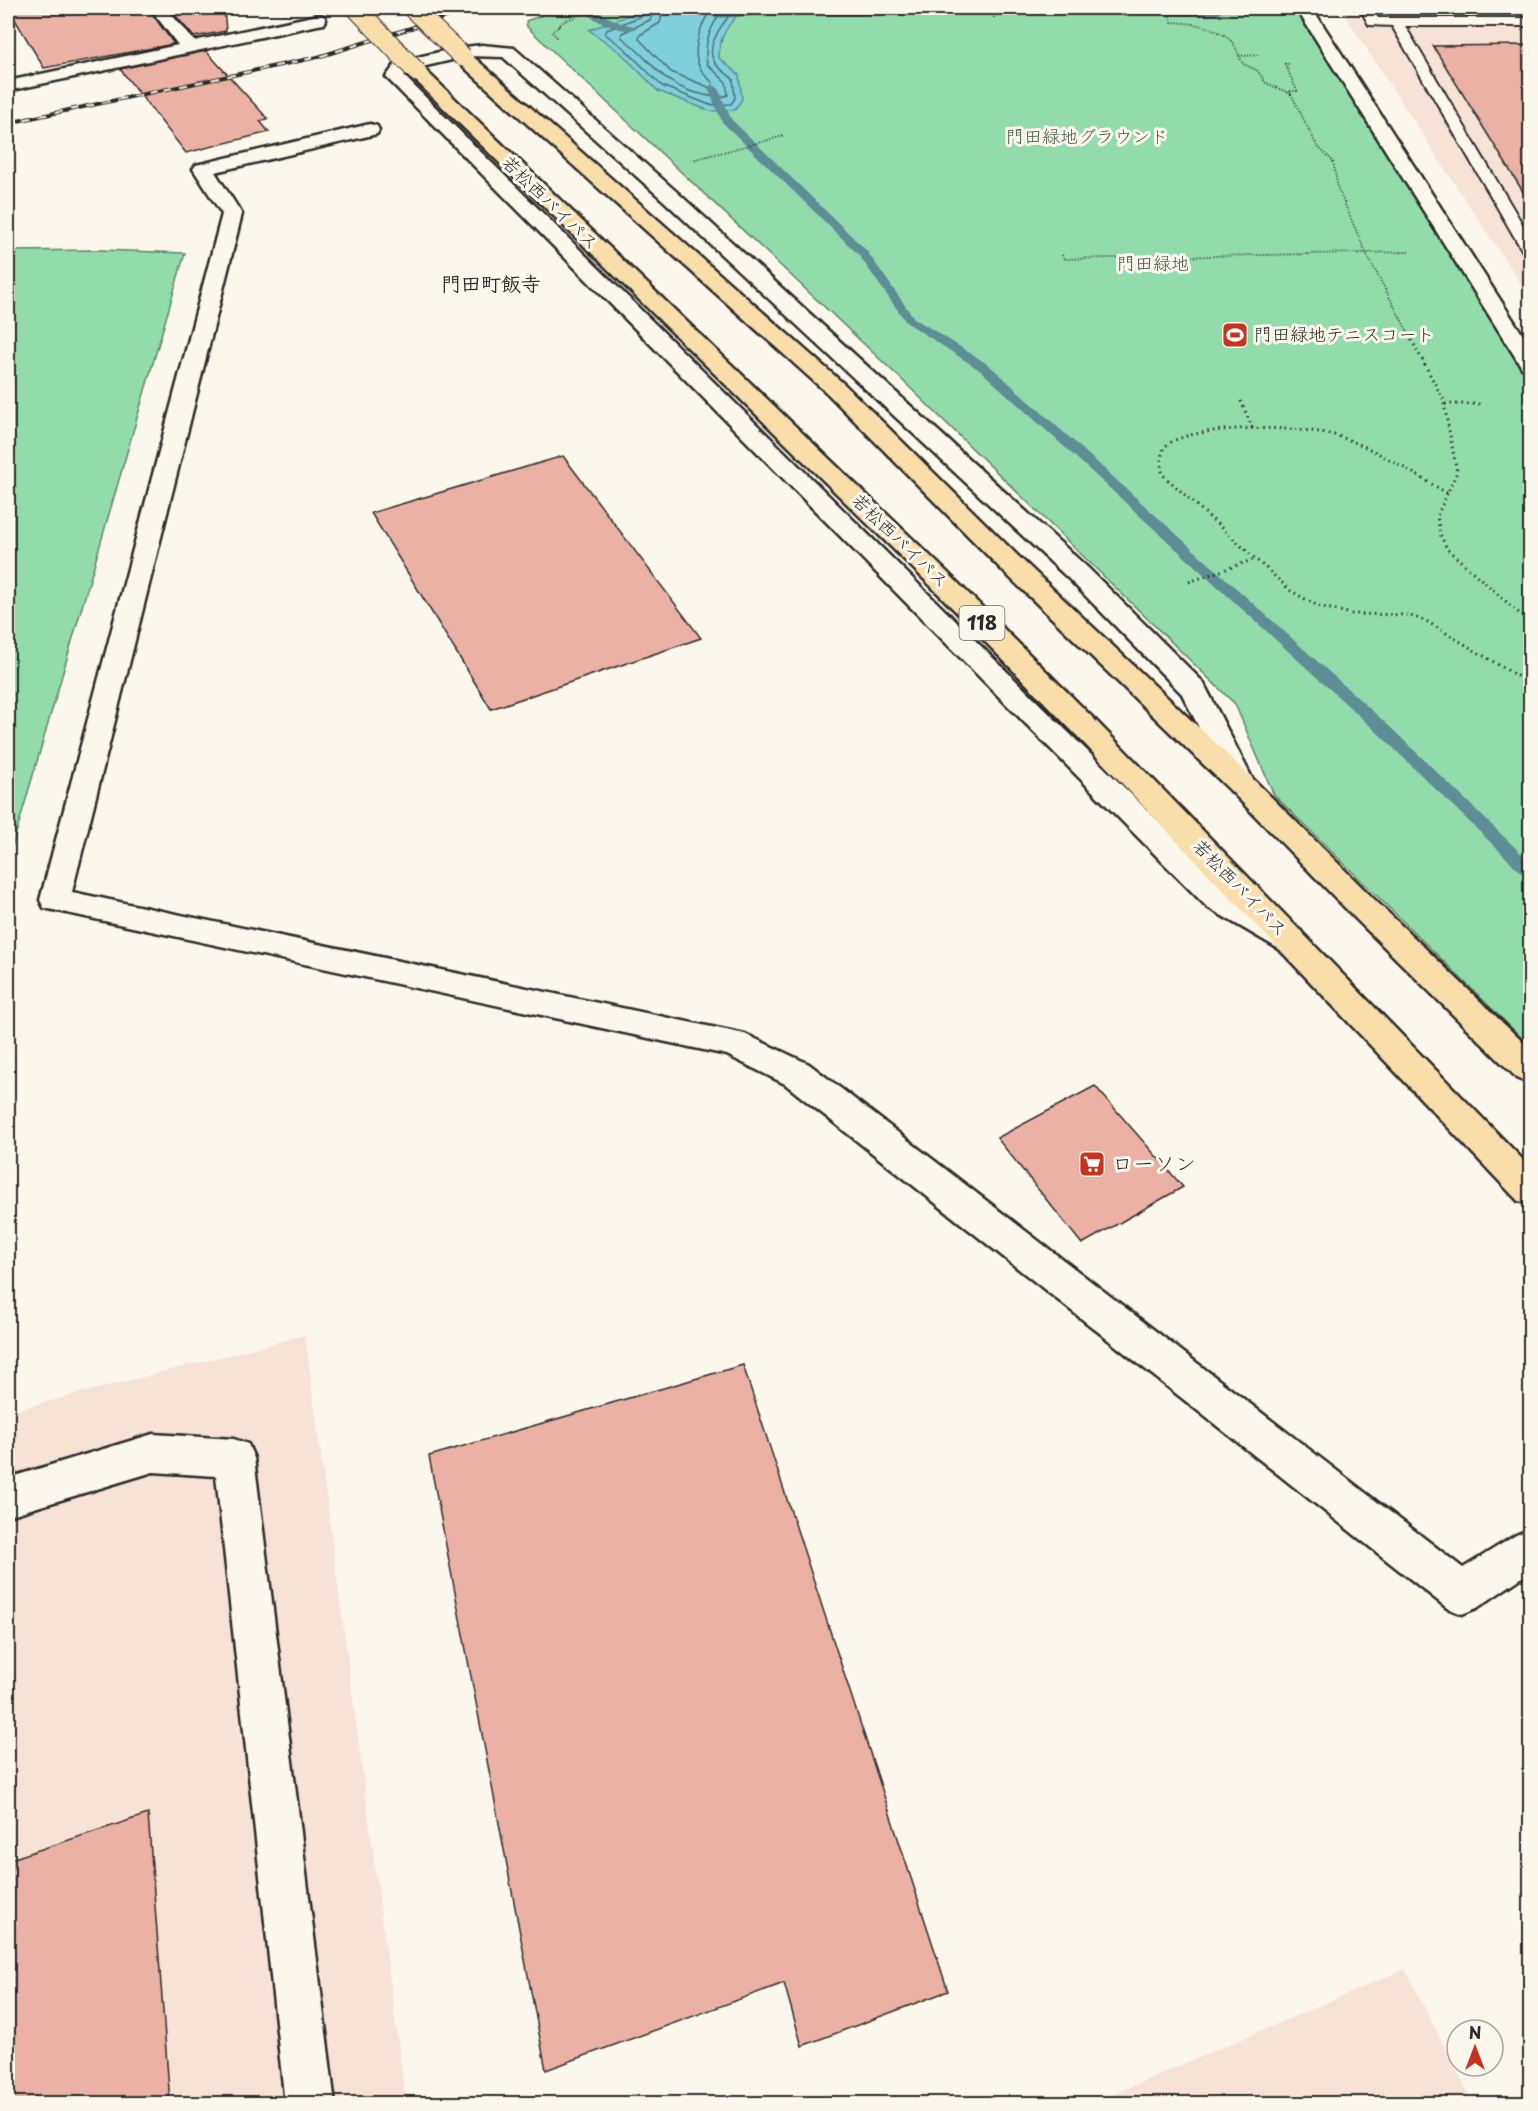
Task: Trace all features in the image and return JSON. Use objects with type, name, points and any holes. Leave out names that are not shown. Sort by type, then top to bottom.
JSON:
[{"type":"highway","name":"若松西バイパス","points":[[356,8],[548,203],[702,347],[942,582],[1530,1190]]},
{"type":"highway","points":[[412,8],[463,57],[836,389],[1009,562],[1241,784],[1367,911],[1530,1069]]},
{"type":"street","points":[[158,8],[190,48]]},
{"type":"street","points":[[9,83],[318,21],[305,8]]},
{"type":"street","points":[[1304,8],[1530,363]]},
{"type":"street","points":[[1241,784],[1193,689],[1079,574],[670,197],[508,52],[495,49],[471,52],[404,66],[395,77],[1218,899],[1290,940]]},
{"type":"street","points":[[370,130],[203,169],[232,214],[55,900],[733,1043],[797,1074],[1462,1593],[1530,1549]]},
{"type":"street","points":[[8,1497],[153,1453],[234,1458],[310,2103]]},
{"type":"lane","points":[[1366,8],[1374,22],[1530,22]]},
{"type":"lane","points":[[1396,22],[1530,250]]},
{"type":"path","points":[[560,40],[552,32],[558,26],[564,21],[598,8]]},
{"type":"path","points":[[992,8],[993,17]]},
{"type":"path","points":[[1166,8],[1172,22],[1195,25],[1223,35],[1234,44],[1243,64],[1257,70],[1266,83],[1291,94]]},
{"type":"path","points":[[1238,56],[1258,55]]},
{"type":"path","points":[[1339,63],[1285,64],[1297,91],[1289,91],[1317,146],[1333,161],[1338,189],[1366,253],[1444,404],[1457,472],[1437,516],[1440,534],[1447,549],[1530,623]]},
{"type":"path","points":[[690,161],[784,136]]},
{"type":"path","points":[[1062,255],[1064,258],[1459,251]]},
{"type":"path","points":[[1241,401],[1253,430]]},
{"type":"path","points":[[1444,404],[1482,404]]},
{"type":"path","points":[[1447,493],[1366,448],[1325,432],[1301,429],[1199,433],[1172,441],[1164,447],[1160,463],[1163,475],[1291,591],[1318,606],[1352,614],[1408,615],[1428,622],[1530,684]]},
{"type":"path","points":[[1189,582],[1255,559]]},
{"type":"shaded area","points":[[1340,8],[1530,8],[1530,297],[1462,195]]},
{"type":"shaded area","points":[[305,1335],[406,2103],[8,2104],[8,1412]]},
{"type":"shaded area","points":[[1405,1969],[1445,2048],[1445,2078],[1460,2078],[1473,2103],[1093,2103]]},
{"type":"green space","name":"門田緑地","points":[[561,8],[1295,8],[1530,382],[1530,1046],[1274,795],[1235,704],[900,378],[527,27],[526,21]]},
{"type":"green space","points":[[100,250],[185,253],[8,861],[8,251]]},
{"type":"water","points":[[648,8],[744,8],[726,30],[719,50],[719,58],[739,75],[742,99],[735,110],[710,111],[658,91],[620,52],[589,30]]},
{"type":"building","points":[[8,8],[148,8],[174,44],[44,68]]},
{"type":"building","points":[[169,8],[224,8],[226,31],[194,37]]},
{"type":"building","points":[[1530,45],[1530,203],[1433,46]]},
{"type":"building","points":[[206,51],[268,119],[260,121],[269,132],[186,153],[120,69]]},
{"type":"building","points":[[563,456],[701,638],[491,709],[371,513]]},
{"type":"building","points":[[1095,1086],[1183,1187],[1082,1244],[997,1138]]},
{"type":"building","points":[[743,1365],[948,1991],[802,2046],[784,1983],[546,2070],[429,1456]]},
{"type":"building","points":[[148,1814],[170,2103],[8,2103],[8,1860]]},
{"type":"waterway","points":[[583,8],[619,26],[633,27]]},
{"type":"waterway","points":[[715,15],[777,12],[1217,12]]},
{"type":"waterway","points":[[713,88],[726,120],[862,252],[910,320],[985,368],[1384,730],[1530,871]]},
{"type":"railway","points":[[8,123],[318,57],[475,8]]},
{"type":"place","name":"門田緑地テニスコート","points":[[1235,335]]},
{"type":"place","name":"ローソン","points":[[1092,1164]]},
{"type":"district","name":"門田町飯寺","points":[[491,284]]},
{"type":"park label","name":"門田緑地グラウンド","points":[[1087,137]]}]
